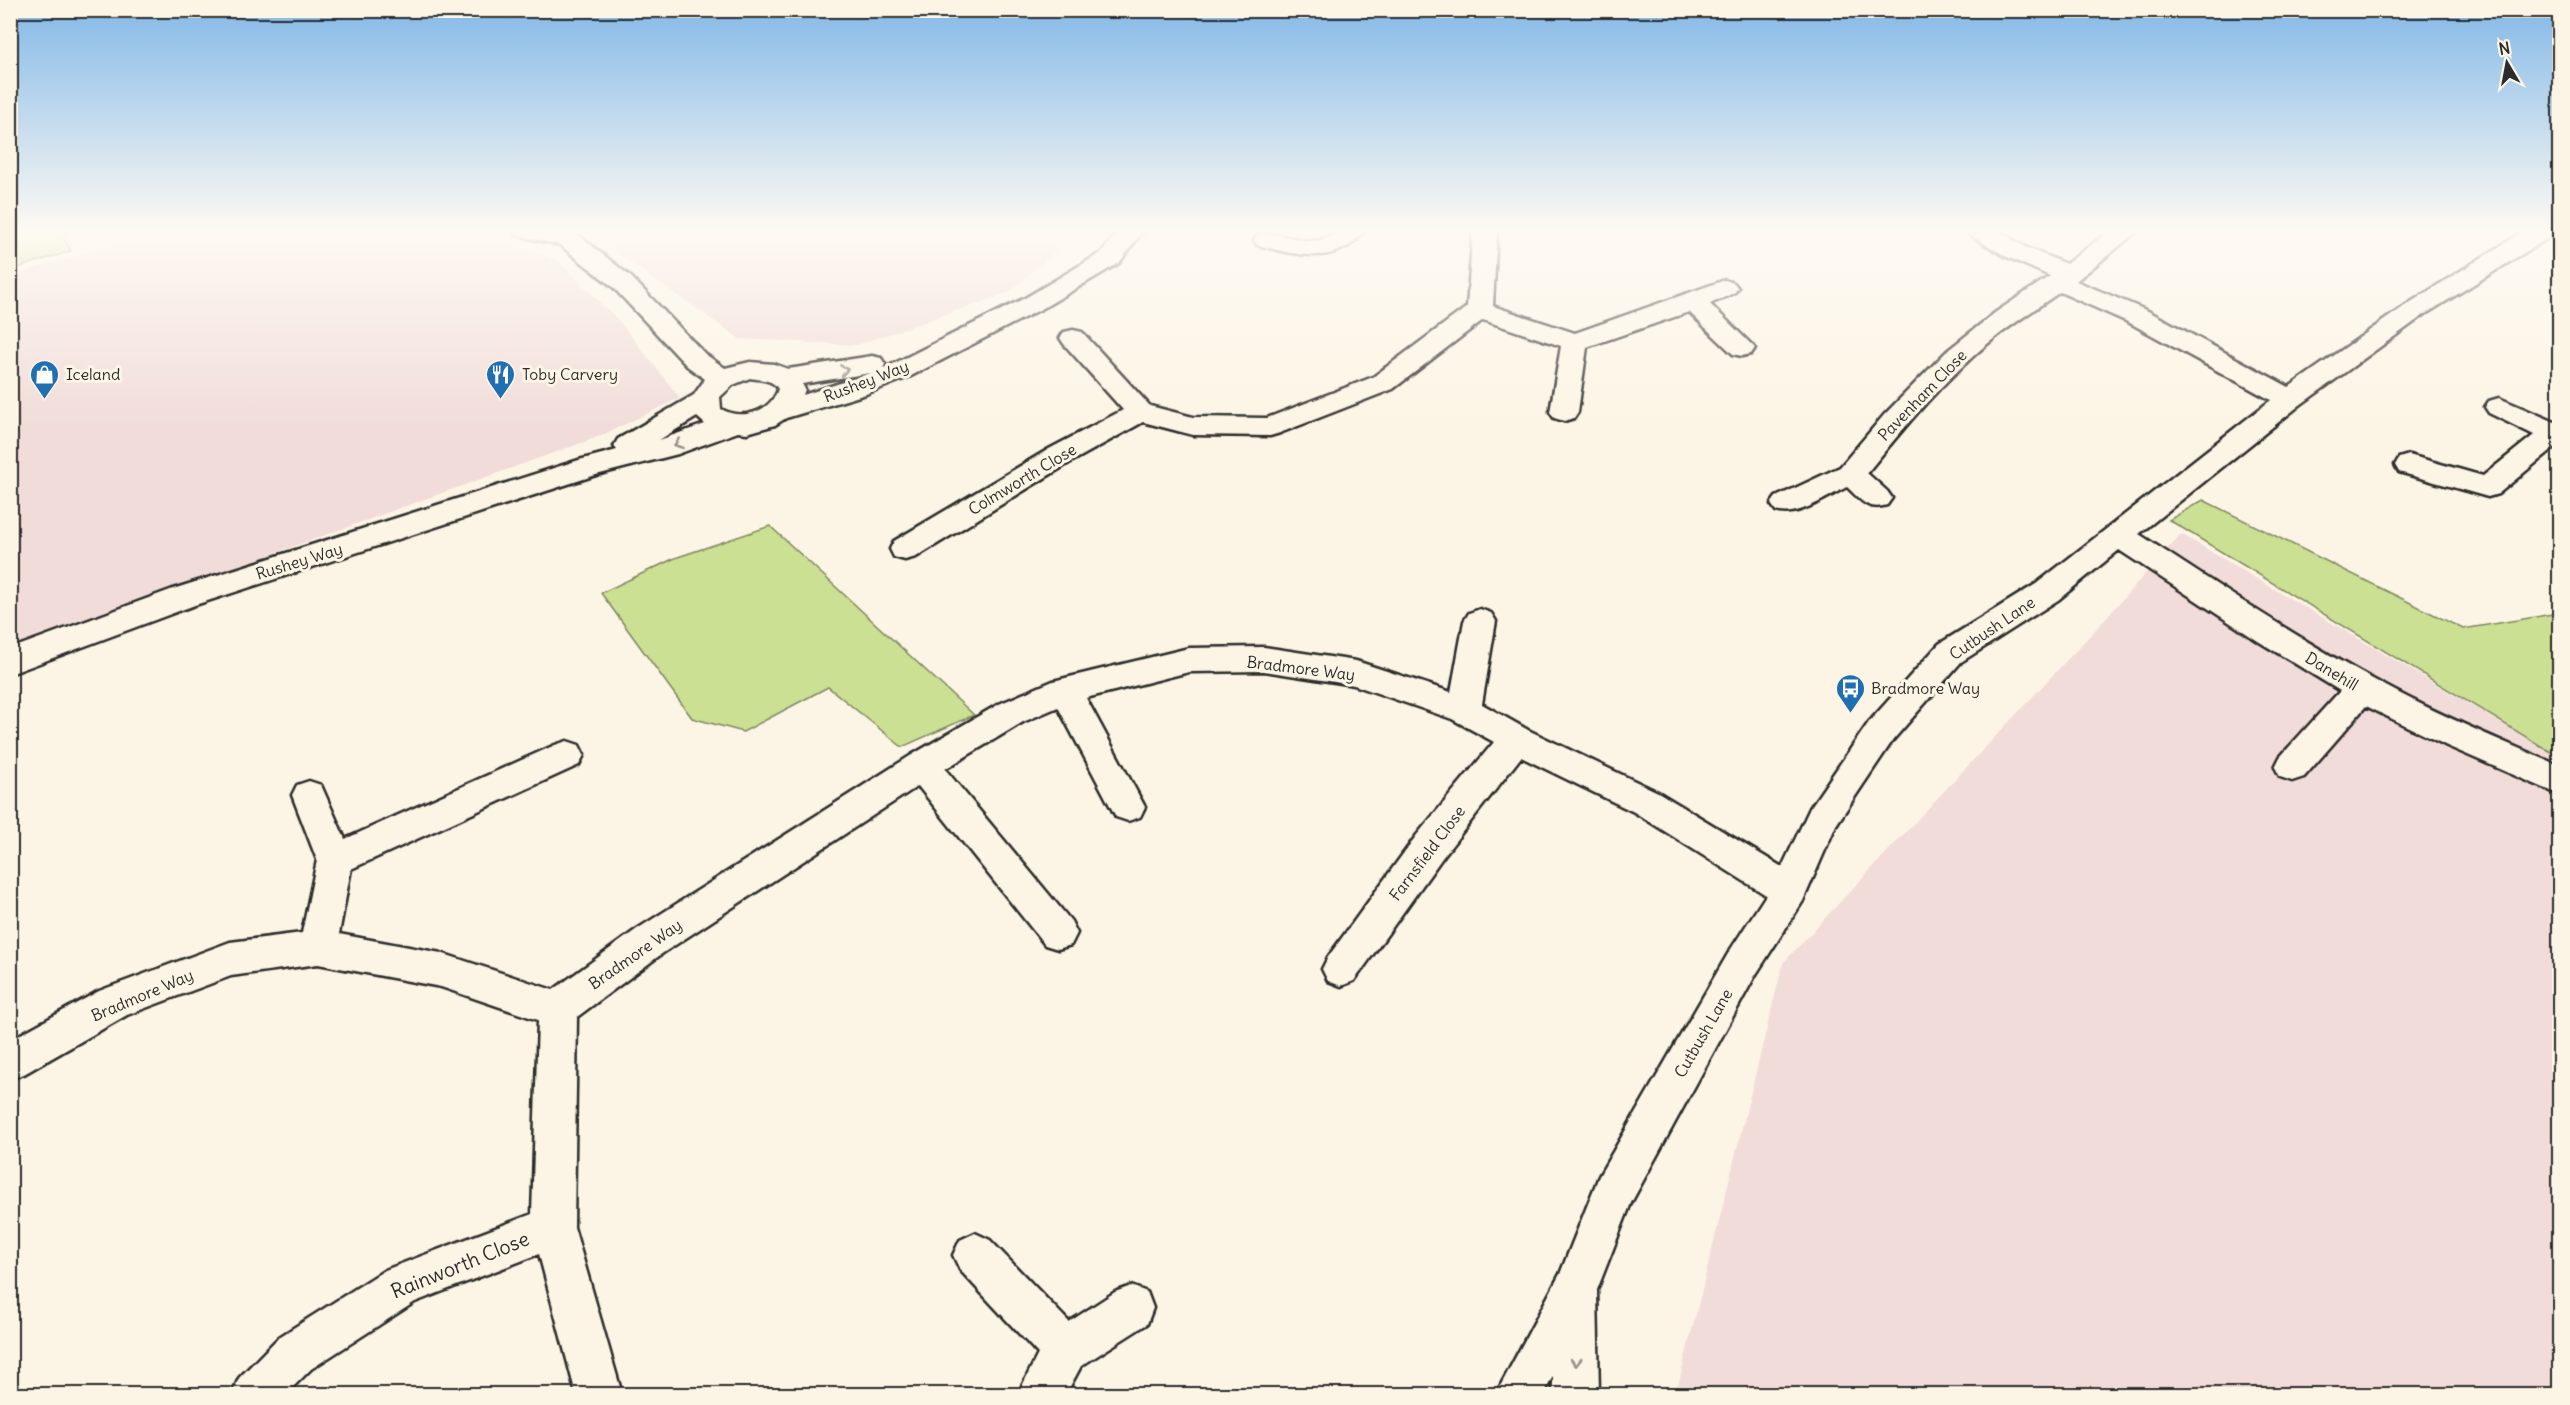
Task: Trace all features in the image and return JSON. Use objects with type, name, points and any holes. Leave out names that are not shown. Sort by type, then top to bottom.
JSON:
[{"type":"street","points":[[635,296],[696,360],[714,389]]},
{"type":"street","name":"Rushey Way","points":[[780,411],[889,375],[1047,296]]},
{"type":"street","points":[[1073,338],[1140,412],[1193,426],[1270,427],[1383,383],[1480,310],[1481,296]]},
{"type":"street","points":[[1480,310],[1575,342],[1708,296]]},
{"type":"street","name":"Pavenham Close","points":[[1786,504],[1850,474],[1894,421],[1956,357],[2005,318],[2038,296]]},
{"type":"street","points":[[2098,296],[2290,399]]},
{"type":"street","name":"Cutbush Lane","points":[[1519,1395],[1576,1288],[1614,1191],[1742,964],[1790,890],[1822,818],[1881,731],[1950,653],[2047,592],[2290,399],[2438,296]]},
{"type":"street","points":[[1693,302],[1742,348]]},
{"type":"street","points":[[1564,412],[1575,342]]},
{"type":"street","name":"Rushey Way","points":[[786,378],[847,369],[950,344]]},
{"type":"street","points":[[757,370],[777,373],[786,378],[791,385],[792,394],[780,411],[759,421],[734,424],[721,422],[711,416],[706,408],[714,389],[736,373],[757,370]]},
{"type":"street","name":"Rushey Way","points":[[589,467],[714,389]]},
{"type":"street","points":[[2409,465],[2488,487],[2556,432],[2499,407]]},
{"type":"street","name":"Colmworth Close","points":[[905,549],[1059,456],[1140,412]]},
{"type":"street","name":"Rushey Way","points":[[10,662],[184,597],[589,467],[668,447],[734,424]]},
{"type":"street","points":[[1850,474],[1877,498]]},
{"type":"street","name":"Danehill","points":[[2118,535],[2257,625],[2362,689],[2469,741],[2559,781]]},
{"type":"street","points":[[1464,710],[1480,621]]},
{"type":"street","name":"Bradmore Way","points":[[10,1061],[113,1003],[230,959],[318,947],[441,970],[558,1010],[650,940],[922,766],[1011,714],[1065,690],[1189,660],[1264,659],[1356,673],[1464,710],[1516,739],[1646,802],[1729,855],[1790,890]]},
{"type":"street","points":[[2292,767],[2362,689]]},
{"type":"street","points":[[1065,690],[1128,807]]},
{"type":"street","name":"Farnsfield Close","points":[[1341,969],[1429,847],[1516,739]]},
{"type":"street","points":[[335,860],[567,755]]},
{"type":"street","points":[[922,766],[1058,933]]},
{"type":"street","points":[[309,795],[335,860],[318,947]]},
{"type":"street","points":[[558,1010],[553,1227],[599,1395]]},
{"type":"street","name":"Rainworth Close","points":[[255,1395],[295,1353],[401,1286],[553,1227]]},
{"type":"street","points":[[975,1255],[1065,1350]]},
{"type":"street","name":"Cutbush Lane","points":[[1576,1288],[1576,1395]]},
{"type":"street","points":[[1041,1395],[1065,1350],[1131,1308]]},
{"type":"shaded area","points":[[11,296],[593,296],[619,321],[680,398],[598,437],[189,584],[11,661]]},
{"type":"shaded area","points":[[677,296],[1001,296],[857,345],[740,339]]},
{"type":"shaded area","points":[[2181,534],[2559,757],[2559,1394],[1676,1394],[1783,963],[2095,630]]},
{"type":"green space","points":[[2203,500],[2463,629],[2559,613],[2559,757],[2169,520]]},
{"type":"green space","points":[[770,526],[974,715],[902,747],[828,687],[743,732],[692,718],[601,593],[675,558]]},
{"type":"place","name":"Iceland","points":[[45,400]]},
{"type":"place","name":"Toby Carvery","points":[[501,400]]},
{"type":"place","name":"Bradmore Way","points":[[1850,714]]}]
